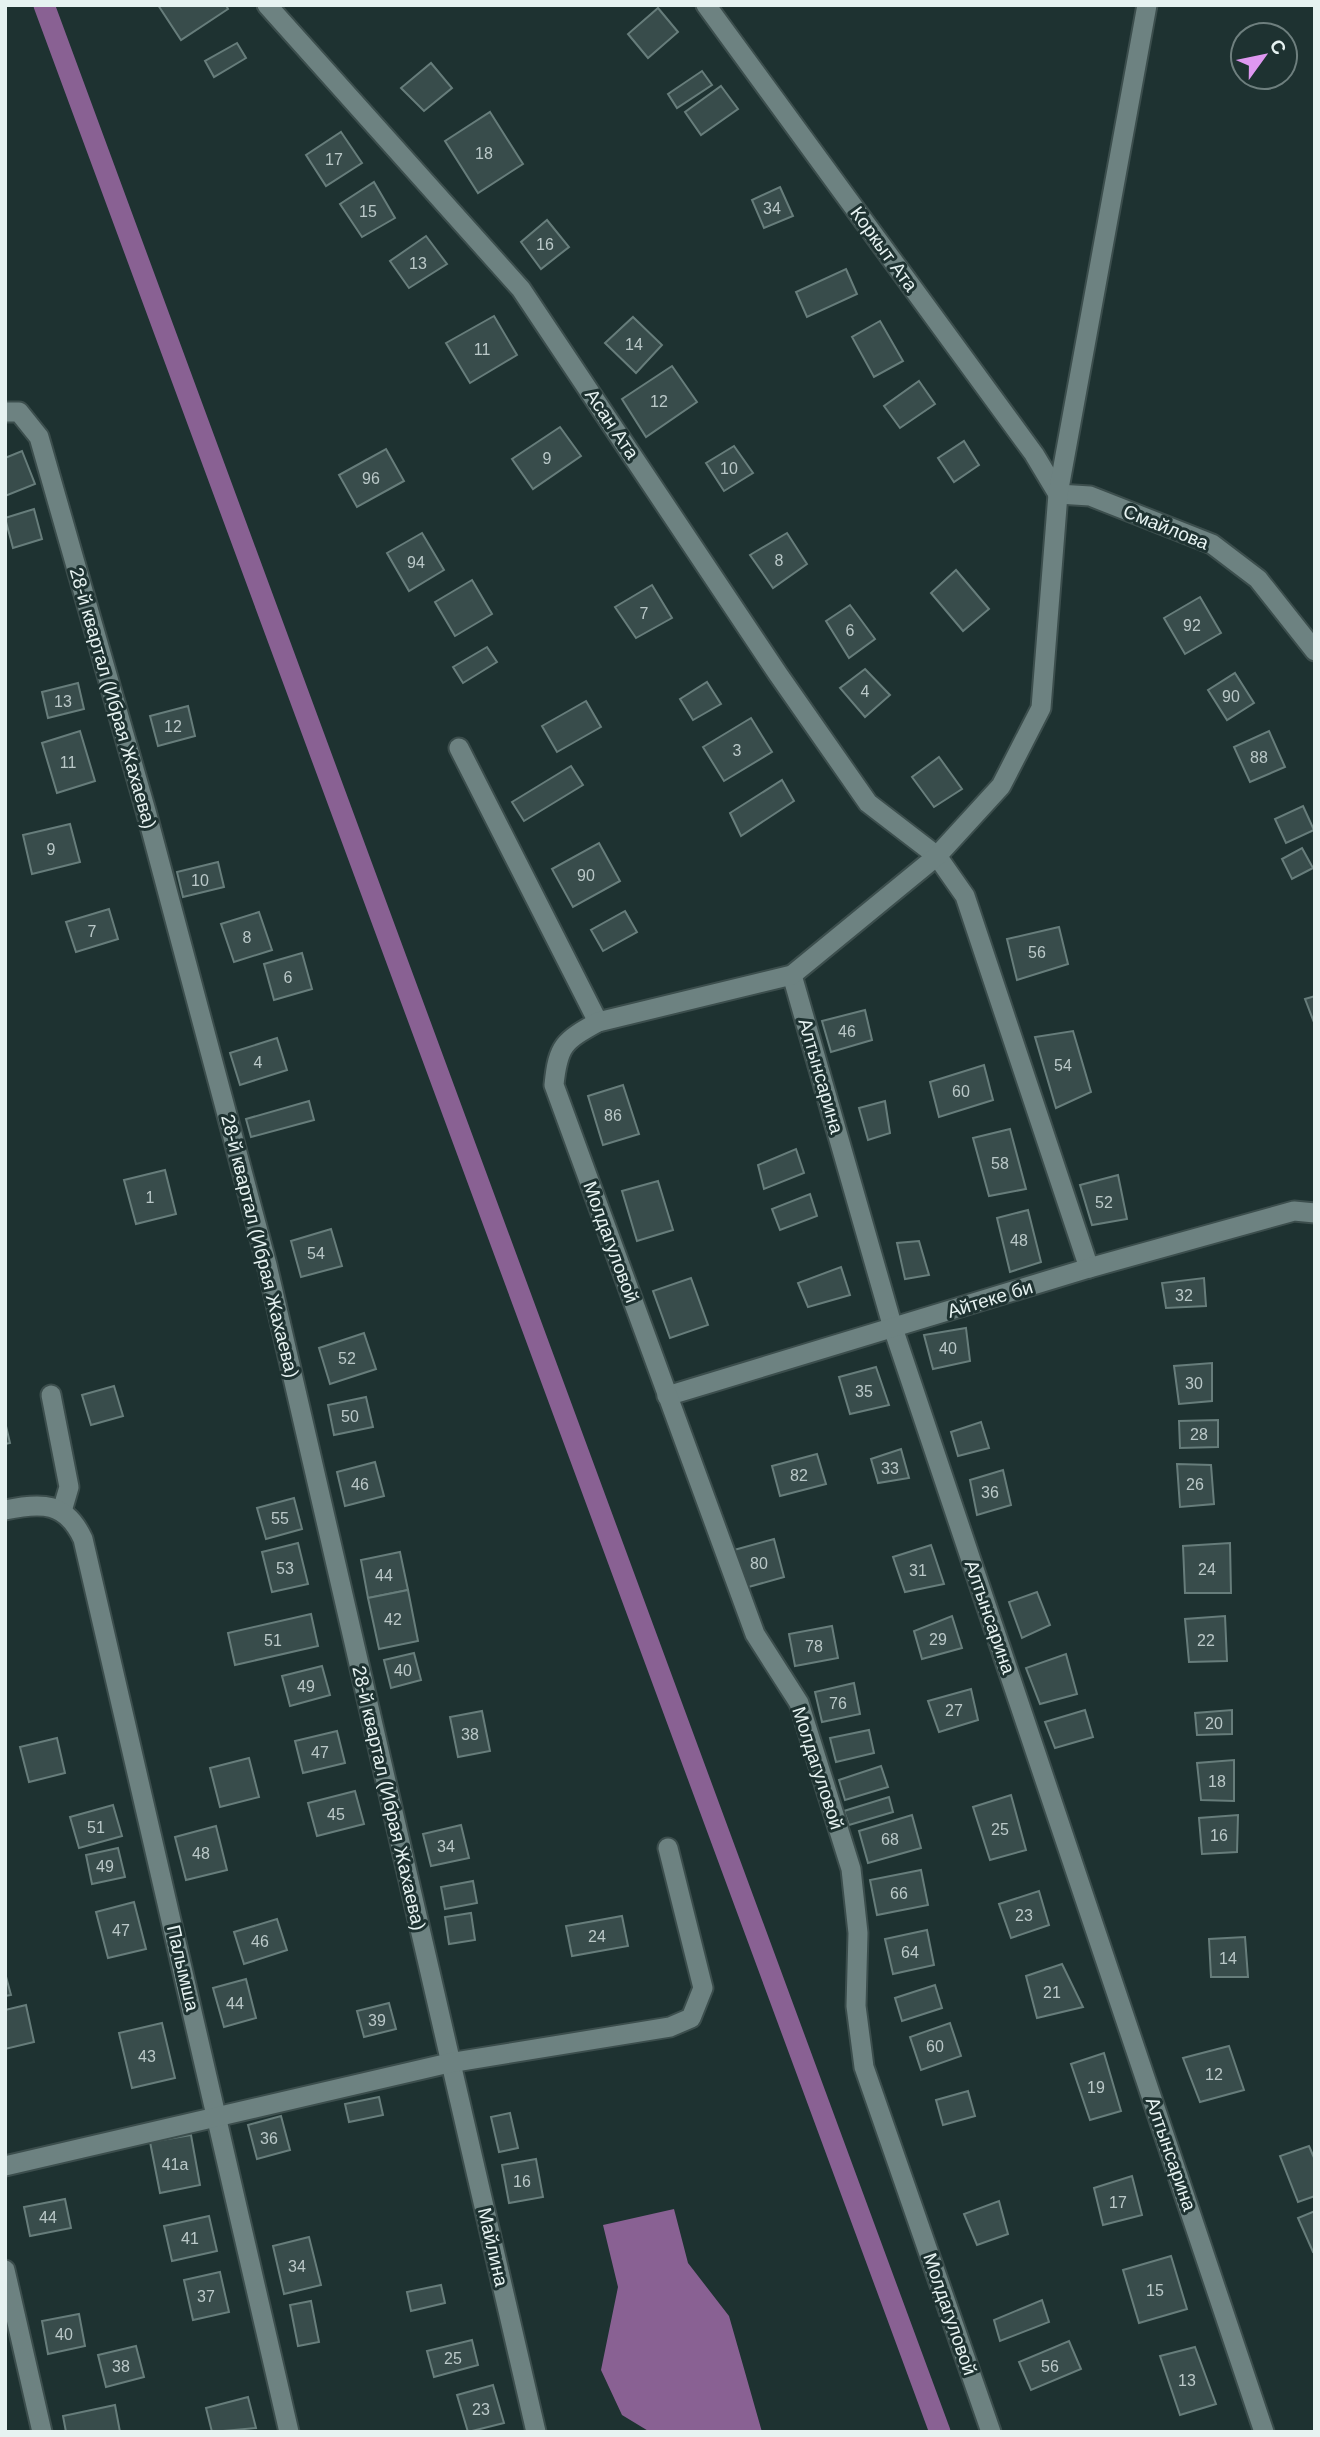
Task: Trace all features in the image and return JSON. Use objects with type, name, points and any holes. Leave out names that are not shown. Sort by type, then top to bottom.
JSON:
[{"type":"street","name":"Асан Ата","points":[[267,5],[522,289],[778,674],[868,803],[937,856]]},
{"type":"street","name":"Коркыт Ата","points":[[706,5],[1034,454],[1058,494]]},
{"type":"street","points":[[792,975],[937,856],[1001,786],[1041,708],[1058,494],[1147,5]]},
{"type":"street","name":"28-й квартал (Ибрая Жахаева)","points":[[5,412],[19,412],[39,437],[146,811],[267,1265],[449,2063]]},
{"type":"street","name":"Смайлова","points":[[1058,494],[1090,496],[1212,544],[1258,579],[1315,651]]},
{"type":"street","points":[[459,748],[598,1022]]},
{"type":"street","points":[[937,856],[965,897],[1089,1268]]},
{"type":"street","name":"Молдагуловой","points":[[792,975],[598,1022],[572,1036],[557,1056],[554,1085],[755,1634],[799,1703],[851,1869],[858,1933],[856,2006],[864,2067],[992,2432]]},
{"type":"street","name":"Алтынсарина","points":[[792,975],[893,1328],[1264,2432]]},
{"type":"street","name":"Айтеке би","points":[[667,1396],[1089,1268],[1294,1211],[1315,1213]]},
{"type":"street","points":[[5,1510],[34,1504],[62,1511],[69,1487],[51,1395]]},
{"type":"street","name":"Палымша","points":[[62,1511],[75,1522],[83,1539],[289,2432]]},
{"type":"street","points":[[5,2166],[449,2063],[670,2027],[691,2018],[704,1988],[668,1848]]},
{"type":"street","name":"Майлина","points":[[449,2063],[536,2432]]},
{"type":"street","points":[[5,2270],[42,2432]]},
{"type":"shaded area","points":[[674,2209],[688,2263],[729,2316],[762,2432],[650,2432],[622,2415],[601,2370],[618,2287],[603,2225]]},
{"type":"building","points":[[158,5],[226,5],[228,9],[181,40]]},
{"type":"building","points":[[658,8],[678,32],[648,58],[628,34]]},
{"type":"building","points":[[237,43],[246,58],[214,77],[205,61]]},
{"type":"building","points":[[431,63],[452,88],[424,111],[401,88]]},
{"type":"building","points":[[702,71],[712,85],[677,108],[668,94]]},
{"type":"building","points":[[721,86],[738,109],[701,135],[685,112]]},
{"type":"building","points":[[490,112],[523,164],[478,193],[445,141]]},
{"type":"building","points":[[341,132],[362,163],[326,186],[306,155]]},
{"type":"building","points":[[374,182],[395,218],[362,237],[340,204]]},
{"type":"building","points":[[780,187],[793,216],[764,228],[752,200]]},
{"type":"building","points":[[547,220],[569,247],[541,269],[521,242]]},
{"type":"building","points":[[426,236],[447,264],[409,288],[390,261]]},
{"type":"building","points":[[846,269],[857,294],[807,317],[796,292]]},
{"type":"building","points":[[494,316],[517,355],[470,383],[446,343]]},
{"type":"building","points":[[633,317],[662,345],[636,373],[605,343]]},
{"type":"building","points":[[880,321],[903,361],[874,377],[852,337]]},
{"type":"building","points":[[672,366],[697,402],[646,437],[622,399]]},
{"type":"building","points":[[919,381],[935,404],[900,428],[884,406]]},
{"type":"building","points":[[560,427],[581,456],[533,489],[512,459]]},
{"type":"building","points":[[964,441],[979,465],[954,482],[938,458]]},
{"type":"building","points":[[734,446],[753,473],[724,491],[706,463]]},
{"type":"building","points":[[386,449],[404,481],[357,507],[339,475]]},
{"type":"building","points":[[22,451],[35,484],[5,496],[5,458]]},
{"type":"building","points":[[34,509],[42,539],[13,548],[5,518]]},
{"type":"building","points":[[422,533],[444,570],[409,591],[387,553]]},
{"type":"building","points":[[787,533],[807,564],[773,588],[750,555]]},
{"type":"building","points":[[956,570],[989,609],[963,631],[931,593]]},
{"type":"building","points":[[472,580],[492,614],[455,636],[435,602]]},
{"type":"building","points":[[652,585],[672,618],[636,638],[615,607]]},
{"type":"building","points":[[1200,597],[1221,633],[1185,654],[1164,618]]},
{"type":"building","points":[[850,605],[875,639],[849,658],[826,621]]},
{"type":"building","points":[[487,647],[497,662],[463,683],[453,667]]},
{"type":"building","points":[[865,669],[890,695],[865,717],[840,688]]},
{"type":"building","points":[[1235,673],[1254,703],[1227,720],[1208,690]]},
{"type":"building","points":[[707,682],[721,704],[693,720],[680,699]]},
{"type":"building","points":[[78,683],[84,709],[48,718],[42,692]]},
{"type":"building","points":[[586,701],[601,727],[557,752],[542,726]]},
{"type":"building","points":[[188,706],[195,736],[158,746],[150,716]]},
{"type":"building","points":[[751,718],[772,752],[724,781],[703,747]]},
{"type":"building","points":[[80,731],[95,781],[57,793],[42,743]]},
{"type":"building","points":[[1269,731],[1285,767],[1250,782],[1234,747]]},
{"type":"building","points":[[939,757],[962,789],[934,807],[912,777]]},
{"type":"building","points":[[571,766],[583,785],[524,821],[512,802]]},
{"type":"building","points":[[782,780],[794,801],[741,836],[730,813]]},
{"type":"building","points":[[1303,806],[1314,830],[1286,843],[1275,819]]},
{"type":"building","points":[[70,824],[80,862],[32,874],[23,835]]},
{"type":"building","points":[[599,843],[620,881],[573,907],[552,869]]},
{"type":"building","points":[[1302,848],[1313,868],[1292,879],[1282,859]]},
{"type":"building","points":[[218,862],[224,887],[183,897],[177,872]]},
{"type":"building","points":[[109,909],[118,939],[76,952],[66,922]]},
{"type":"building","points":[[625,911],[637,932],[603,951],[591,930]]},
{"type":"building","points":[[259,912],[272,950],[234,962],[221,924]]},
{"type":"building","points":[[1059,927],[1068,964],[1017,980],[1007,939]]},
{"type":"building","points":[[302,953],[312,989],[274,1000],[264,964]]},
{"type":"building","points":[[1315,996],[1315,1025],[1305,999]]},
{"type":"building","points":[[865,1010],[872,1040],[831,1052],[822,1021]]},
{"type":"building","points":[[1073,1031],[1091,1092],[1056,1108],[1035,1037]]},
{"type":"building","points":[[277,1038],[287,1070],[240,1085],[230,1053]]},
{"type":"building","points":[[984,1065],[993,1100],[939,1117],[930,1082]]},
{"type":"building","points":[[623,1085],[639,1134],[603,1145],[588,1096]]},
{"type":"building","points":[[309,1101],[314,1120],[251,1137],[246,1119]]},
{"type":"building","points":[[885,1101],[890,1133],[868,1140],[859,1108]]},
{"type":"building","points":[[1010,1129],[1026,1189],[989,1196],[973,1138]]},
{"type":"building","points":[[796,1149],[804,1173],[764,1189],[758,1165]]},
{"type":"building","points":[[165,1170],[176,1214],[136,1224],[124,1180]]},
{"type":"building","points":[[1118,1175],[1127,1219],[1092,1225],[1080,1185]]},
{"type":"building","points":[[658,1181],[673,1230],[637,1241],[622,1191]]},
{"type":"building","points":[[810,1194],[817,1216],[780,1230],[772,1209]]},
{"type":"building","points":[[1028,1210],[1041,1262],[1010,1272],[997,1218]]},
{"type":"building","points":[[331,1229],[342,1266],[301,1277],[291,1241]]},
{"type":"building","points":[[919,1241],[929,1275],[905,1279],[897,1243]]},
{"type":"building","points":[[841,1267],[850,1295],[808,1307],[798,1283]]},
{"type":"building","points":[[691,1278],[708,1325],[670,1338],[653,1291]]},
{"type":"building","points":[[1204,1278],[1206,1306],[1166,1308],[1162,1283]]},
{"type":"building","points":[[966,1328],[970,1361],[933,1369],[924,1335]]},
{"type":"building","points":[[364,1333],[376,1369],[330,1384],[319,1348]]},
{"type":"building","points":[[1212,1363],[1212,1401],[1179,1404],[1174,1366]]},
{"type":"building","points":[[876,1367],[889,1405],[850,1414],[839,1377]]},
{"type":"building","points":[[114,1386],[123,1416],[91,1425],[82,1395]]},
{"type":"building","points":[[366,1397],[373,1427],[334,1435],[328,1405]]},
{"type":"building","points":[[1218,1420],[1218,1447],[1180,1448],[1179,1421]]},
{"type":"building","points":[[5,1422],[10,1443],[5,1444]]},
{"type":"building","points":[[981,1422],[989,1448],[958,1456],[951,1432]]},
{"type":"building","points":[[901,1449],[909,1478],[878,1483],[871,1459]]},
{"type":"building","points":[[817,1454],[826,1484],[780,1496],[772,1466]]},
{"type":"building","points":[[375,1462],[384,1496],[345,1506],[337,1472]]},
{"type":"building","points":[[1177,1464],[1211,1465],[1214,1504],[1180,1507]]},
{"type":"building","points":[[1003,1470],[1011,1505],[977,1515],[970,1480]]},
{"type":"building","points":[[294,1498],[302,1529],[266,1539],[257,1508]]},
{"type":"building","points":[[774,1539],[784,1577],[745,1588],[734,1550]]},
{"type":"building","points":[[298,1543],[308,1584],[272,1592],[262,1552]]},
{"type":"building","points":[[1230,1543],[1231,1593],[1185,1593],[1183,1546]]},
{"type":"building","points":[[931,1545],[944,1584],[905,1592],[893,1557]]},
{"type":"building","points":[[400,1552],[408,1590],[368,1598],[361,1560]]},
{"type":"building","points":[[408,1590],[418,1641],[379,1649],[368,1598]]},
{"type":"building","points":[[1037,1592],[1050,1625],[1022,1638],[1009,1602]]},
{"type":"building","points":[[311,1614],[318,1646],[235,1665],[228,1633]]},
{"type":"building","points":[[952,1616],[962,1648],[922,1659],[914,1631]]},
{"type":"building","points":[[1225,1616],[1227,1661],[1189,1662],[1185,1619]]},
{"type":"building","points":[[832,1626],[838,1658],[795,1666],[789,1634]]},
{"type":"building","points":[[414,1653],[421,1680],[391,1688],[384,1660]]},
{"type":"building","points":[[1066,1654],[1077,1694],[1040,1704],[1026,1668]]},
{"type":"building","points":[[322,1666],[330,1695],[290,1706],[282,1676]]},
{"type":"building","points":[[854,1683],[860,1714],[822,1722],[815,1692]]},
{"type":"building","points":[[971,1689],[978,1720],[939,1732],[928,1701]]},
{"type":"building","points":[[1085,1710],[1093,1737],[1055,1748],[1045,1722]]},
{"type":"building","points":[[1232,1710],[1232,1734],[1197,1735],[1195,1713]]},
{"type":"building","points":[[482,1711],[490,1751],[458,1757],[450,1717]]},
{"type":"building","points":[[869,1730],[874,1753],[836,1762],[830,1738]]},
{"type":"building","points":[[337,1731],[345,1763],[303,1773],[295,1741]]},
{"type":"building","points":[[57,1738],[65,1773],[29,1782],[20,1747]]},
{"type":"building","points":[[249,1758],[259,1797],[220,1807],[210,1768]]},
{"type":"building","points":[[1234,1760],[1234,1801],[1201,1800],[1197,1763]]},
{"type":"building","points":[[881,1766],[888,1787],[845,1800],[839,1780]]},
{"type":"building","points":[[355,1791],[364,1824],[317,1836],[308,1803]]},
{"type":"building","points":[[1011,1795],[1026,1850],[990,1860],[973,1807]]},
{"type":"building","points":[[889,1797],[893,1812],[849,1825],[844,1811]]},
{"type":"building","points":[[113,1805],[122,1836],[79,1848],[70,1817]]},
{"type":"building","points":[[912,1815],[921,1848],[868,1863],[859,1831]]},
{"type":"building","points":[[1238,1815],[1237,1852],[1202,1854],[1199,1818]]},
{"type":"building","points":[[461,1825],[469,1858],[431,1866],[423,1834]]},
{"type":"building","points":[[216,1826],[227,1870],[186,1880],[175,1837]]},
{"type":"building","points":[[118,1848],[125,1877],[92,1884],[86,1855]]},
{"type":"building","points":[[921,1870],[928,1905],[877,1915],[870,1880]]},
{"type":"building","points":[[473,1881],[477,1903],[445,1909],[441,1887]]},
{"type":"building","points":[[1039,1891],[1049,1925],[1011,1938],[999,1904]]},
{"type":"building","points":[[134,1902],[146,1949],[108,1958],[96,1912]]},
{"type":"building","points":[[471,1913],[475,1940],[449,1944],[445,1917]]},
{"type":"building","points":[[622,1916],[628,1946],[572,1956],[566,1926]]},
{"type":"building","points":[[277,1919],[287,1950],[244,1964],[234,1932]]},
{"type":"building","points":[[927,1930],[934,1965],[893,1974],[885,1939]]},
{"type":"building","points":[[1245,1937],[1248,1977],[1211,1977],[1209,1939]]},
{"type":"building","points":[[1062,1964],[1083,2007],[1037,2018],[1026,1976]]},
{"type":"building","points":[[5,1973],[11,1995],[5,1996]]},
{"type":"building","points":[[246,1979],[256,2018],[224,2027],[213,1988]]},
{"type":"building","points":[[935,1985],[942,2008],[902,2021],[895,1998]]},
{"type":"building","points":[[389,2003],[396,2029],[364,2037],[357,2011]]},
{"type":"building","points":[[26,2005],[34,2042],[5,2049],[5,2010]]},
{"type":"building","points":[[162,2023],[175,2078],[132,2088],[119,2033]]},
{"type":"building","points":[[950,2023],[961,2056],[921,2070],[910,2037]]},
{"type":"building","points":[[1229,2046],[1244,2090],[1200,2102],[1183,2058]]},
{"type":"building","points":[[1104,2053],[1121,2111],[1090,2120],[1071,2064]]},
{"type":"building","points":[[968,2091],[975,2116],[943,2125],[936,2100]]},
{"type":"building","points":[[379,2097],[383,2115],[349,2122],[345,2104]]},
{"type":"building","points":[[510,2113],[518,2148],[499,2152],[491,2117]]},
{"type":"building","points":[[281,2116],[290,2150],[257,2159],[248,2125]]},
{"type":"building","points":[[191,2135],[200,2185],[160,2193],[150,2142]]},
{"type":"building","points":[[1309,2146],[1315,2160],[1315,2196],[1298,2202],[1280,2156]]},
{"type":"building","points":[[536,2159],[543,2197],[509,2203],[502,2165]]},
{"type":"building","points":[[1132,2176],[1142,2215],[1103,2225],[1094,2188]]},
{"type":"building","points":[[65,2199],[71,2228],[30,2236],[24,2207]]},
{"type":"building","points":[[999,2201],[1008,2234],[977,2245],[964,2214]]},
{"type":"building","points":[[1315,2211],[1315,2251],[1313,2252],[1298,2218]]},
{"type":"building","points":[[209,2216],[217,2251],[172,2261],[164,2226]]},
{"type":"building","points":[[309,2237],[321,2285],[284,2294],[273,2246]]},
{"type":"building","points":[[1171,2256],[1187,2309],[1139,2323],[1123,2270]]},
{"type":"building","points":[[220,2272],[229,2312],[193,2320],[184,2280]]},
{"type":"building","points":[[441,2285],[445,2303],[411,2311],[407,2292]]},
{"type":"building","points":[[1042,2300],[1049,2322],[1000,2341],[994,2320]]},
{"type":"building","points":[[311,2301],[319,2342],[298,2346],[290,2305]]},
{"type":"building","points":[[79,2314],[85,2346],[48,2354],[42,2321]]},
{"type":"building","points":[[472,2340],[478,2365],[434,2377],[427,2351]]},
{"type":"building","points":[[1069,2341],[1081,2369],[1031,2390],[1019,2362]]},
{"type":"building","points":[[136,2346],[144,2377],[106,2387],[98,2355]]},
{"type":"building","points":[[1195,2347],[1216,2404],[1180,2415],[1160,2356]]},
{"type":"building","points":[[493,2385],[504,2423],[468,2432],[457,2395]]},
{"type":"building","points":[[248,2397],[256,2428],[212,2432],[206,2408]]},
{"type":"building","points":[[115,2405],[120,2432],[66,2432],[63,2416]]},
{"type":"waterway","points":[[44,5],[940,2432]]}]
